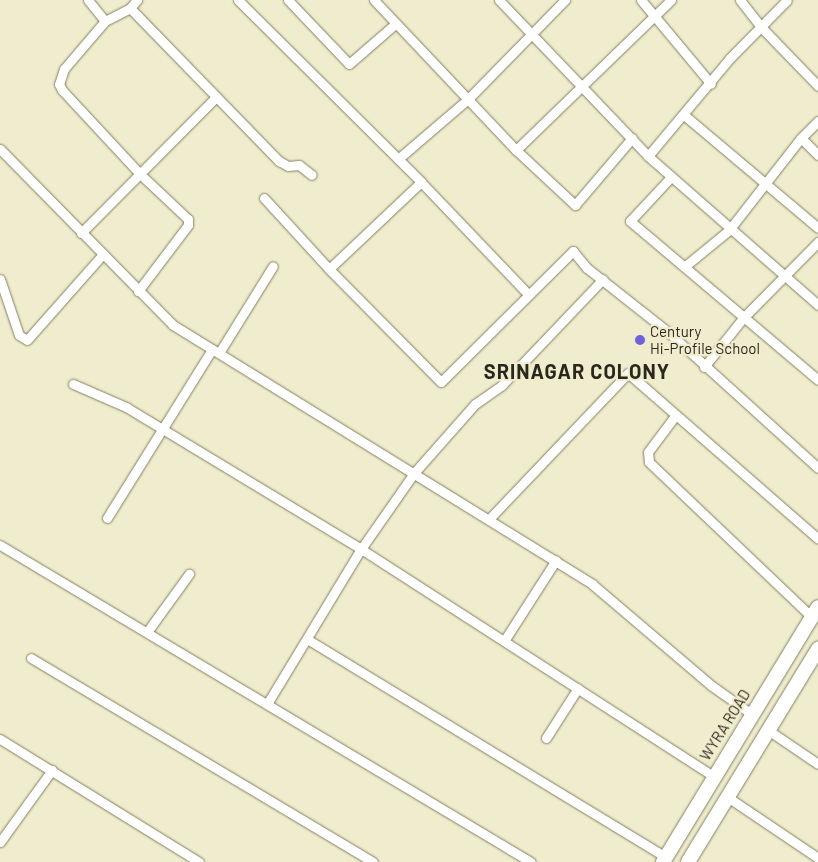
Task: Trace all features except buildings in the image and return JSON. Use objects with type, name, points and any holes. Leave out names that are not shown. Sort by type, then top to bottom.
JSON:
[{"type":"main road","name":"WYRA ROAD","points":[[664,860],[736,737],[753,715],[815,612]]},
{"type":"main road","points":[[688,862],[726,796],[818,649]]},
{"type":"main road","points":[[736,737],[755,750]]},
{"type":"street","points":[[88,0],[106,21]]},
{"type":"street","points":[[137,0],[130,8],[106,21],[64,69],[59,84],[140,174],[188,219],[188,225],[138,291]]},
{"type":"street","points":[[238,0],[421,182],[528,294]]},
{"type":"street","points":[[288,0],[349,64],[394,24]]},
{"type":"street","points":[[374,0],[394,24],[516,150],[574,205],[632,138]]},
{"type":"street","points":[[499,0],[584,86],[648,156],[691,191],[729,230],[786,276],[818,305]]},
{"type":"street","points":[[398,159],[468,99],[565,0]]},
{"type":"street","points":[[641,0],[710,84]]},
{"type":"street","points":[[516,150],[671,0]]},
{"type":"street","points":[[740,0],[761,27],[818,86]]},
{"type":"street","points":[[648,156],[710,84],[787,0]]},
{"type":"street","points":[[130,8],[279,161],[288,166],[298,165],[312,175]]},
{"type":"street","points":[[81,233],[216,98]]},
{"type":"street","points":[[684,115],[818,228]]},
{"type":"street","points":[[684,267],[729,230],[800,138],[818,121]]},
{"type":"street","points":[[800,138],[818,155]]},
{"type":"street","points":[[0,149],[173,325],[490,518],[592,584],[712,686],[753,715]]},
{"type":"street","points":[[671,176],[630,221],[818,380]]},
{"type":"street","points":[[329,269],[421,182]]},
{"type":"street","points":[[264,198],[329,269],[442,382],[573,251],[588,268],[704,366],[818,468]]},
{"type":"street","points":[[704,366],[743,318],[818,242]]},
{"type":"street","points":[[0,279],[19,335],[27,340],[103,254]]},
{"type":"street","points":[[107,518],[273,266]]},
{"type":"street","points":[[267,704],[361,549],[414,473],[475,404],[502,385],[603,279]]},
{"type":"street","points":[[490,518],[628,374],[818,539]]},
{"type":"street","points":[[73,384],[126,407],[361,549],[713,776]]},
{"type":"street","points":[[676,416],[648,452],[649,462],[815,612]]},
{"type":"street","points":[[0,545],[531,862]]},
{"type":"street","points":[[504,641],[556,560]]},
{"type":"street","points":[[147,632],[189,574]]},
{"type":"street","points":[[307,639],[664,860]]},
{"type":"street","points":[[32,658],[373,862]]},
{"type":"street","points":[[546,738],[578,688]]},
{"type":"street","points":[[768,730],[818,764]]},
{"type":"street","points":[[0,739],[199,862]]},
{"type":"street","points":[[0,842],[52,770]]},
{"type":"street","points":[[726,796],[818,858]]},
{"type":"place","name":"Century Hi-Profile School","points":[[640,340]]},
{"type":"district","name":"SRINAGAR COLONY","points":[[577,371]]}]
